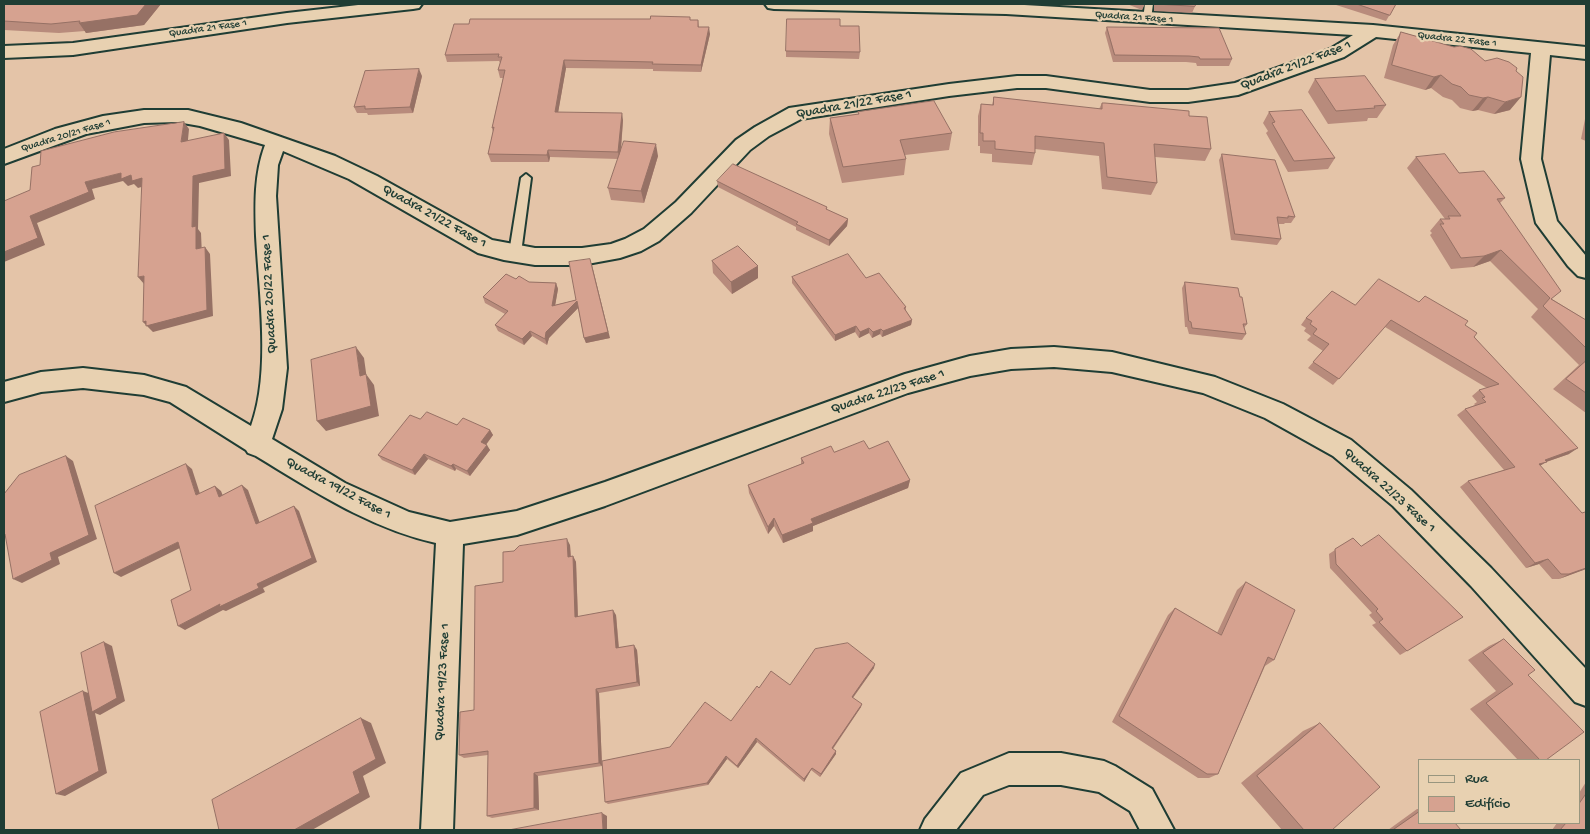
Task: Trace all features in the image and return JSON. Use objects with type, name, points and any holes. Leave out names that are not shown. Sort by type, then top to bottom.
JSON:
[{"type":"street","name":"Quadra 21 Fase 1","points":[[4,52],[73,49],[287,18],[413,4]]},
{"type":"street","name":"Quadra 21 Fase 1","points":[[774,4],[1009,6],[1148,11],[1373,31]]},
{"type":"street","name":"Quadra 22 Fase 1","points":[[1373,31],[1586,53]]},
{"type":"street","name":"Quadra 21/22 Fase 1","points":[[276,142],[326,158],[450,229],[488,248],[543,257],[580,257],[614,252],[642,241],[664,228],[744,145],[774,124],[796,113],[949,90],[1017,82],[1046,82],[1150,96],[1188,96],[1238,89],[1336,53],[1373,31]]},
{"type":"street","points":[[1541,48],[1531,159],[1547,224],[1586,270]]},
{"type":"street","name":"Quadra 20/21 Fase 1","points":[[4,157],[46,140],[84,128],[126,118],[167,115],[215,122],[276,142]]},
{"type":"street","name":"Quadra 20/22 Fase 1","points":[[257,445],[270,408],[275,368],[265,196],[268,165],[276,142]]},
{"type":"street","name":"Quadra 22/23 Fase 1","points":[[450,534],[517,523],[605,494],[905,384],[961,369],[1020,359],[1054,357],[1112,362],[1206,384],[1274,411],[1342,448],[1402,498],[1481,577],[1586,691]]},
{"type":"street","name":"Quadra 19/22 Fase 1","points":[[4,392],[41,382],[83,378],[144,385],[177,394],[257,445],[336,491],[406,524],[450,534]]},
{"type":"street","name":"Quadra 19/23 Fase 1","points":[[437,830],[450,534]]},
{"type":"street","points":[[936,830],[972,784],[1009,769],[1060,769],[1104,777],[1141,800],[1158,830]]},
{"type":"lane","points":[[515,252],[526,178]]},
{"type":"building","points":[[4,4],[146,4],[137,15],[79,23],[80,21],[51,24],[4,21]]},
{"type":"building","points":[[1156,4],[1196,4],[1195,6]]},
{"type":"building","points":[[1357,4],[1396,4],[1390,15]]},
{"type":"building","points":[[651,16],[690,17],[690,20],[698,20],[698,27],[709,27],[701,65],[564,60],[555,112],[622,113],[618,152],[548,150],[547,155],[488,154],[505,70],[498,70],[502,57],[498,57],[499,54],[445,55],[454,24],[469,24],[470,19],[650,19]]},
{"type":"building","points":[[787,19],[840,19],[840,26],[859,26],[860,52],[786,51]]},
{"type":"building","points":[[1107,27],[1219,28],[1232,59],[1200,59],[1199,57],[1189,56],[1115,55]]},
{"type":"building","points":[[1401,32],[1454,47],[1460,46],[1471,49],[1485,61],[1497,58],[1509,62],[1517,68],[1516,71],[1523,77],[1521,97],[1505,102],[1488,97],[1483,98],[1469,95],[1461,87],[1452,84],[1441,75],[1434,77],[1392,65]]},
{"type":"building","points":[[419,69],[410,107],[365,109],[365,106],[354,107],[365,71]]},
{"type":"building","points":[[1365,76],[1386,105],[1374,106],[1375,108],[1336,111],[1315,79]]},
{"type":"building","points":[[994,97],[1102,109],[1102,103],[1105,103],[1189,111],[1189,116],[1207,117],[1211,149],[1154,144],[1157,183],[1107,177],[1104,143],[1035,136],[1035,153],[995,149],[995,141],[983,141],[983,133],[980,133],[981,104],[993,105]]},
{"type":"building","points":[[934,101],[952,133],[900,140],[906,159],[843,167],[830,118]]},
{"type":"building","points":[[1302,110],[1335,158],[1294,161],[1272,123],[1275,122],[1269,112]]},
{"type":"building","points":[[184,122],[181,142],[224,133],[225,169],[193,176],[192,227],[196,226],[196,249],[205,247],[207,310],[146,326],[146,321],[143,322],[144,276],[138,277],[142,178],[132,181],[131,175],[121,179],[121,173],[85,182],[89,192],[30,216],[38,238],[4,252],[4,201],[30,190],[32,167],[40,165],[41,151],[114,132]]},
{"type":"building","points":[[624,141],[656,144],[641,191],[608,188]]},
{"type":"building","points":[[1222,154],[1275,160],[1295,217],[1277,217],[1281,239],[1235,234]]},
{"type":"building","points":[[1445,154],[1459,173],[1484,171],[1505,198],[1497,199],[1561,291],[1551,299],[1586,320],[1586,348],[1543,306],[1550,298],[1501,250],[1484,256],[1461,258],[1440,224],[1444,224],[1440,219],[1450,219],[1448,216],[1461,216],[1416,157]]},
{"type":"building","points":[[733,164],[827,207],[826,209],[848,219],[829,240],[717,181]]},
{"type":"building","points":[[738,246],[758,266],[731,282],[712,261]]},
{"type":"building","points":[[848,254],[866,278],[879,273],[906,307],[904,308],[912,320],[883,331],[881,329],[873,332],[869,328],[860,332],[856,326],[835,335],[792,277]]},
{"type":"building","points":[[590,259],[608,332],[584,338],[577,301],[546,332],[545,339],[530,331],[522,339],[495,325],[508,311],[483,297],[506,274],[516,279],[519,276],[529,282],[556,283],[552,306],[576,300],[569,262]]},
{"type":"building","points":[[1379,279],[1419,302],[1425,296],[1468,321],[1465,325],[1477,333],[1474,337],[1578,448],[1539,464],[1582,513],[1586,513],[1586,568],[1569,574],[1561,574],[1548,559],[1535,563],[1468,481],[1515,467],[1465,409],[1486,402],[1482,398],[1485,397],[1479,390],[1499,384],[1391,320],[1339,379],[1313,362],[1329,344],[1313,334],[1317,329],[1310,324],[1312,321],[1306,318],[1332,291],[1355,305]]},
{"type":"building","points":[[1185,282],[1238,288],[1240,297],[1242,297],[1247,324],[1243,324],[1246,334],[1192,328],[1189,321]]},
{"type":"building","points":[[356,347],[360,376],[366,374],[371,406],[317,421],[311,360]]},
{"type":"building","points":[[1586,361],[1586,393],[1566,379]]},
{"type":"building","points":[[427,412],[457,425],[463,418],[490,430],[481,442],[487,445],[467,471],[424,454],[412,470],[378,455],[410,415],[420,419]]},
{"type":"building","points":[[864,441],[869,449],[888,441],[910,480],[811,519],[813,523],[782,535],[774,518],[768,527],[748,485],[804,463],[801,458],[831,446],[834,452]]},
{"type":"building","points":[[66,456],[89,535],[50,553],[52,560],[13,579],[4,534],[4,494],[19,475]]},
{"type":"building","points":[[186,464],[196,495],[215,486],[219,497],[242,485],[256,524],[294,506],[312,558],[257,584],[259,588],[219,607],[220,604],[178,626],[171,600],[191,590],[178,542],[114,573],[95,506]]},
{"type":"building","points":[[1379,535],[1463,617],[1407,651],[1379,622],[1383,619],[1376,611],[1378,609],[1336,564],[1335,549],[1353,538],[1361,546]]},
{"type":"building","points":[[567,539],[568,557],[573,556],[575,617],[613,610],[616,648],[634,645],[637,682],[596,689],[599,763],[534,773],[534,808],[487,816],[488,751],[459,755],[460,712],[474,710],[475,586],[503,582],[503,552],[514,551],[519,546]]},
{"type":"building","points":[[1246,582],[1295,610],[1274,660],[1268,657],[1218,774],[1207,774],[1119,716],[1175,608],[1221,635]]},
{"type":"building","points":[[1504,639],[1535,670],[1528,675],[1584,732],[1547,759],[1539,759],[1486,703],[1513,684],[1483,653]]},
{"type":"building","points":[[104,642],[117,698],[92,712],[81,653]]},
{"type":"building","points":[[848,643],[875,664],[852,697],[862,704],[832,748],[836,751],[821,774],[812,768],[804,779],[756,738],[737,766],[726,756],[707,783],[605,802],[602,761],[670,747],[705,702],[731,721],[757,686],[759,688],[771,671],[790,685],[815,649]]},
{"type":"building","points":[[83,691],[99,771],[56,794],[40,712]]},
{"type":"building","points":[[361,718],[376,759],[353,772],[360,793],[294,830],[219,830],[212,800]]},
{"type":"building","points":[[1320,723],[1380,787],[1332,830],[1304,830],[1257,776]]},
{"type":"building","points":[[1586,794],[1586,830],[1560,830],[1565,824],[1580,824],[1580,803]]},
{"type":"building","points":[[602,813],[603,830],[509,830]]},
{"type":"building","points":[[1418,813],[1418,824],[1456,824],[1461,830],[1393,830]]}]
